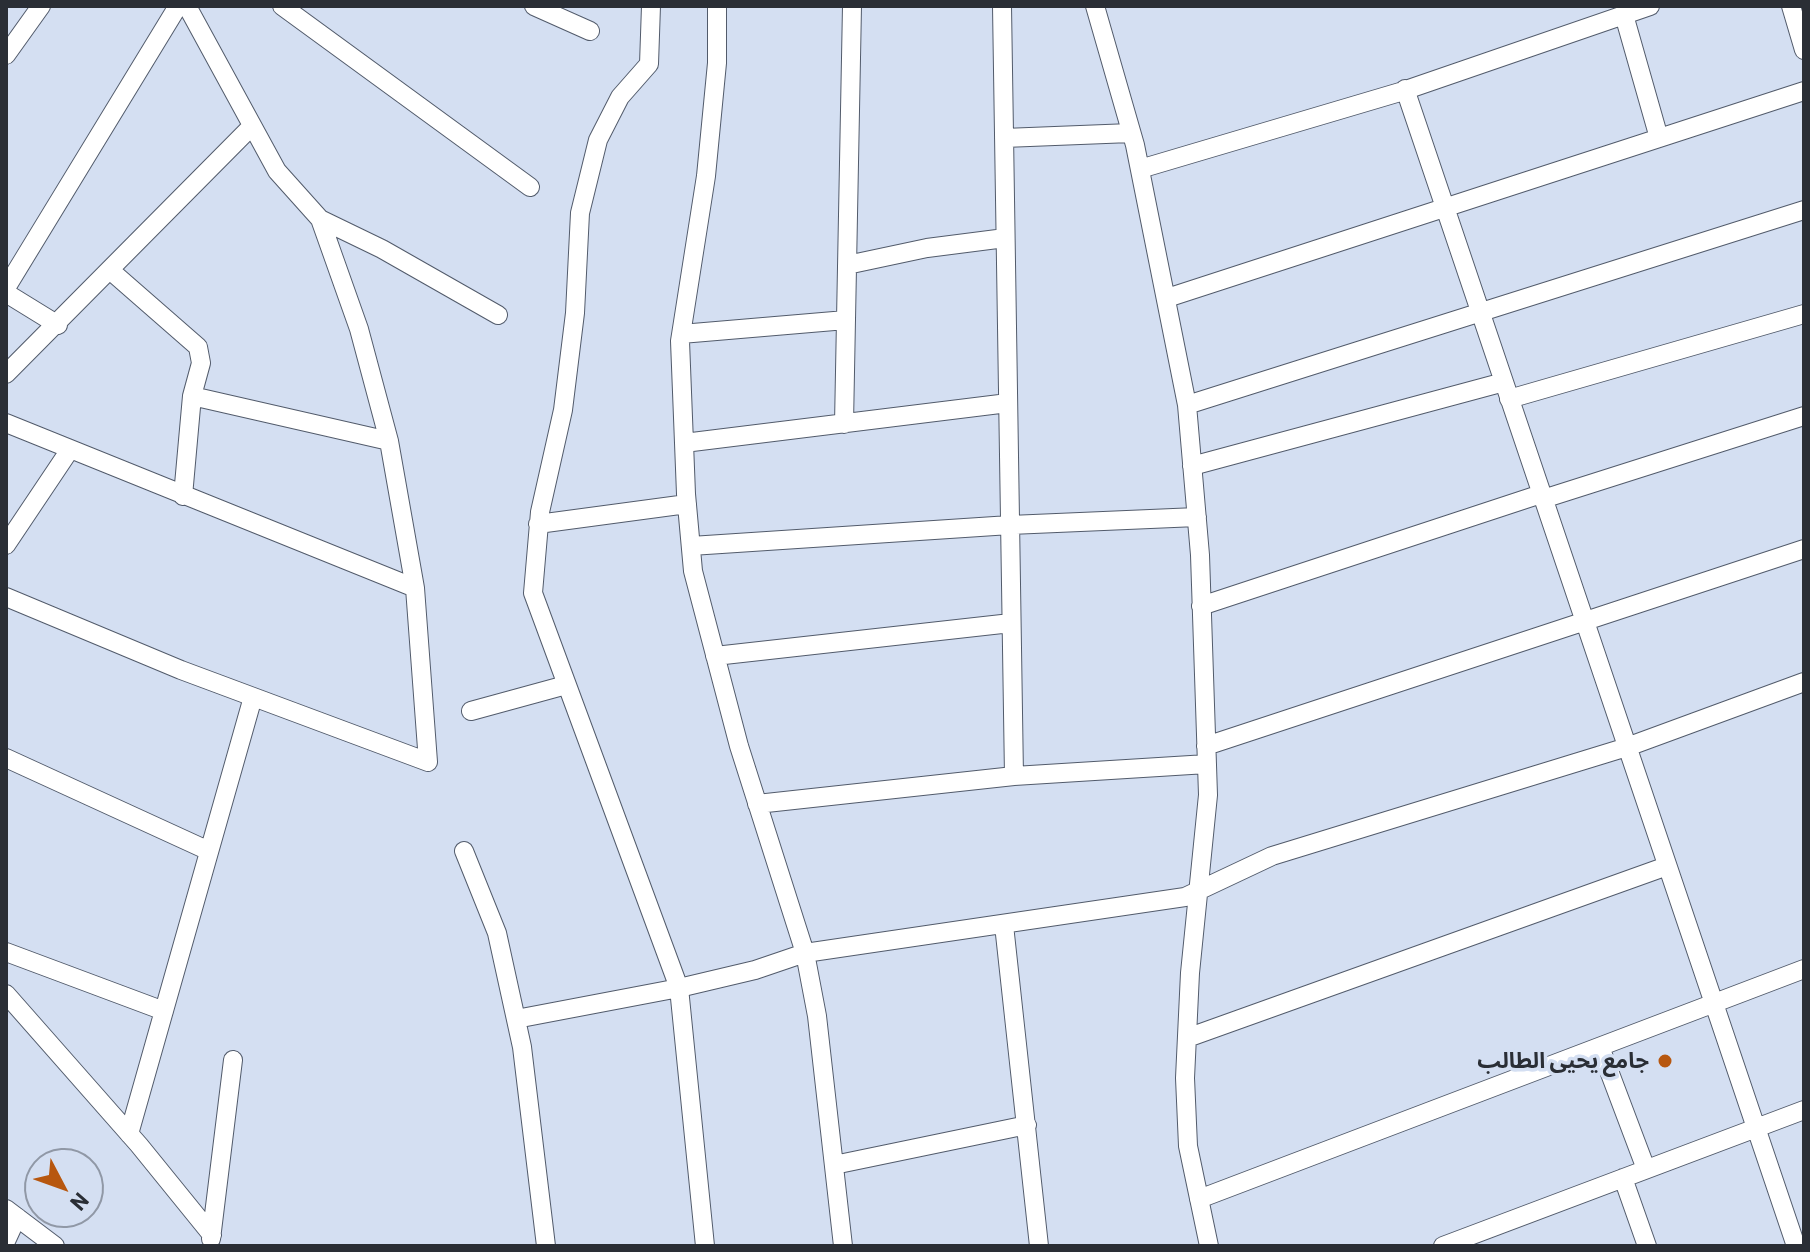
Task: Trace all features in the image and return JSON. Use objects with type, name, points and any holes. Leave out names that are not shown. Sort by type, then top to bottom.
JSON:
[{"type":"street","points":[[8,46],[41,6]]},
{"type":"street","points":[[58,325],[6,291],[178,6]]},
{"type":"street","points":[[187,6],[277,171],[320,219],[498,315]]},
{"type":"street","points":[[282,6],[530,187]]},
{"type":"street","points":[[534,6],[590,31]]},
{"type":"street","points":[[651,6],[649,64],[620,97],[598,140],[580,213],[575,313],[563,410],[538,524],[533,593],[679,988],[705,1246]]},
{"type":"street","points":[[717,6],[717,63],[706,176],[681,334],[687,504],[693,571],[757,804],[805,953],[817,1016],[843,1246]]},
{"type":"street","points":[[844,424],[852,6]]},
{"type":"street","points":[[1002,6],[1014,776]]},
{"type":"street","points":[[1095,6],[1140,169],[1187,405],[1197,517],[1206,755],[1200,890],[1190,973],[1187,1038],[1188,1146],[1209,1246]]},
{"type":"street","points":[[1140,169],[1405,89],[1650,6]]},
{"type":"street","points":[[1791,6],[1804,50]]},
{"type":"street","points":[[1624,15],[1659,138]]},
{"type":"street","points":[[1405,89],[1796,1246]]},
{"type":"street","points":[[1167,298],[1804,91]]},
{"type":"street","points":[[6,374],[58,325],[252,126]]},
{"type":"street","points":[[1004,138],[1131,133]]},
{"type":"street","points":[[1187,405],[1804,210]]},
{"type":"street","points":[[6,597],[253,697],[428,762],[415,588],[389,441],[359,329],[320,219]]},
{"type":"street","points":[[847,265],[927,248],[1005,238]]},
{"type":"street","points":[[111,271],[198,347],[201,363],[192,396],[183,496]]},
{"type":"street","points":[[1192,466],[1804,314]]},
{"type":"street","points":[[681,334],[846,320]]},
{"type":"street","points":[[192,396],[389,441]]},
{"type":"street","points":[[684,443],[1008,403]]},
{"type":"street","points":[[1201,606],[1542,496],[1804,416]]},
{"type":"street","points":[[6,423],[415,588]]},
{"type":"street","points":[[6,545],[69,451]]},
{"type":"street","points":[[538,524],[687,504]]},
{"type":"street","points":[[691,546],[1010,525],[1197,517]]},
{"type":"street","points":[[757,804],[1206,755],[1804,549]]},
{"type":"street","points":[[715,656],[1011,623]]},
{"type":"street","points":[[516,1019],[679,988],[755,970],[805,953],[1185,897],[1272,856],[1627,747],[1804,682]]},
{"type":"street","points":[[471,711],[566,685]]},
{"type":"street","points":[[129,1134],[253,697]]},
{"type":"street","points":[[6,758],[209,851]]},
{"type":"street","points":[[464,851],[497,933],[516,1019],[546,1246]]},
{"type":"street","points":[[1187,1038],[1667,866]]},
{"type":"street","points":[[1004,925],[1039,1246]]},
{"type":"street","points":[[6,952],[164,1011]]},
{"type":"street","points":[[1199,1199],[1714,1004],[1803,974]]},
{"type":"street","points":[[6,994],[129,1134],[211,1240]]},
{"type":"street","points":[[1600,1047],[1646,1169]]},
{"type":"street","points":[[211,1240],[233,1060]]},
{"type":"street","points":[[1443,1246],[1804,1110]]},
{"type":"street","points":[[834,1165],[1027,1125]]},
{"type":"street","points":[[1623,1178],[1647,1246]]},
{"type":"street","points":[[6,1241],[11,1213],[55,1246]]},
{"type":"place","name":"جامع يحيى الطالب","points":[[1665,1061]]}]
